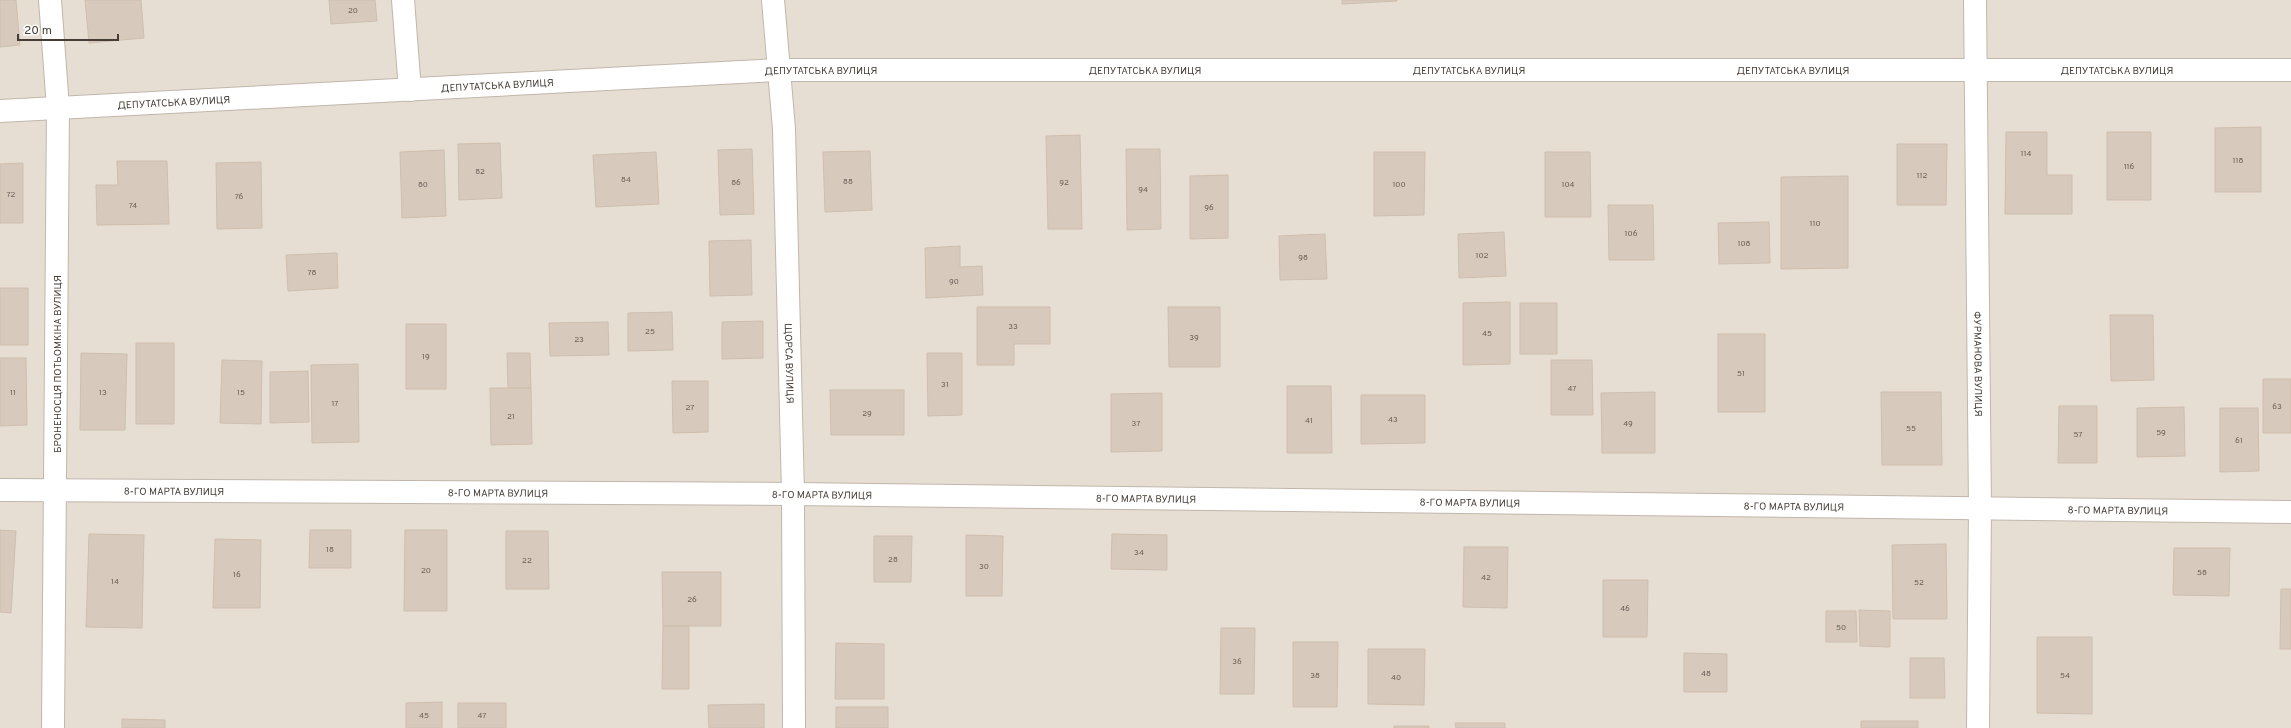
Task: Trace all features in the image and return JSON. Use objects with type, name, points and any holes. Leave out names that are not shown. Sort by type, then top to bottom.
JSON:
[{"type":"street","name":"БРОНЕНОСЦЯ ПОТЬОМКІНА ВУЛИЦЯ","points":[[50,0],[58,108],[53,728]]},
{"type":"street","points":[[403,0],[410,90]]},
{"type":"street","name":"ЩОРСА ВУЛИЦЯ","points":[[773,0],[784,129],[793,494],[794,728]]},
{"type":"street","name":"ФУРМАНОВА ВУЛИЦЯ","points":[[1975,0],[1980,509],[1978,728]]},
{"type":"street","name":"ДЕПУТАТСЬКА ВУЛИЦЯ","points":[[0,111],[778,70],[2291,70]]},
{"type":"street","name":"8-ГО МАРТА ВУЛИЦЯ","points":[[0,490],[793,494],[2291,512]]},
{"type":"shaded area","points":[[0,0],[2291,0],[2291,728],[0,728]]},
{"type":"building","points":[[0,0],[16,0],[20,45],[0,47]]},
{"type":"building","points":[[85,0],[141,0],[144,38],[89,43]]},
{"type":"building","points":[[329,0],[375,0],[377,21],[331,24]]},
{"type":"building","points":[[1342,0],[1397,0],[1397,1],[1342,4]]},
{"type":"building","points":[[2261,127],[2261,192],[2215,192],[2215,128]]},
{"type":"building","points":[[2006,132],[2047,132],[2047,175],[2072,175],[2072,214],[2005,214]]},
{"type":"building","points":[[2107,132],[2151,132],[2151,200],[2107,200]]},
{"type":"building","points":[[1080,135],[1082,229],[1048,229],[1046,136]]},
{"type":"building","points":[[500,143],[502,198],[459,200],[458,144]]},
{"type":"building","points":[[1897,144],[1947,144],[1946,205],[1897,205]]},
{"type":"building","points":[[752,149],[754,214],[720,215],[718,150]]},
{"type":"building","points":[[1126,149],[1160,149],[1161,229],[1127,230]]},
{"type":"building","points":[[444,150],[446,216],[402,218],[400,152]]},
{"type":"building","points":[[870,151],[872,210],[825,212],[823,152]]},
{"type":"building","points":[[656,152],[659,204],[596,207],[593,155]]},
{"type":"building","points":[[1374,152],[1425,152],[1424,215],[1374,216]]},
{"type":"building","points":[[1545,152],[1590,152],[1591,217],[1545,217]]},
{"type":"building","points":[[117,161],[167,161],[169,224],[97,225],[96,185],[118,185]]},
{"type":"building","points":[[261,162],[262,228],[217,229],[216,163]]},
{"type":"building","points":[[23,163],[23,223],[0,223],[0,164]]},
{"type":"building","points":[[1228,175],[1228,238],[1190,239],[1190,176]]},
{"type":"building","points":[[1848,176],[1848,268],[1781,269],[1781,177]]},
{"type":"building","points":[[1608,205],[1653,205],[1654,260],[1609,260]]},
{"type":"building","points":[[1769,222],[1770,263],[1719,264],[1718,223]]},
{"type":"building","points":[[1504,232],[1506,276],[1459,278],[1458,234]]},
{"type":"building","points":[[1325,234],[1327,279],[1280,280],[1279,236]]},
{"type":"building","points":[[751,240],[752,295],[710,296],[709,241]]},
{"type":"building","points":[[960,246],[960,267],[982,266],[983,295],[926,298],[925,248]]},
{"type":"building","points":[[337,253],[338,288],[288,291],[286,255]]},
{"type":"building","points":[[0,288],[28,288],[28,345],[0,345]]},
{"type":"building","points":[[1510,302],[1510,364],[1463,365],[1463,303]]},
{"type":"building","points":[[1520,303],[1557,303],[1557,354],[1520,354]]},
{"type":"building","points":[[977,307],[1050,307],[1050,344],[1014,344],[1014,365],[977,365]]},
{"type":"building","points":[[1168,307],[1220,307],[1220,367],[1169,367]]},
{"type":"building","points":[[672,312],[673,350],[628,351],[628,313]]},
{"type":"building","points":[[2110,315],[2153,315],[2154,380],[2111,381]]},
{"type":"building","points":[[763,321],[763,358],[722,359],[722,322]]},
{"type":"building","points":[[608,322],[609,355],[550,356],[549,323]]},
{"type":"building","points":[[406,324],[446,324],[446,389],[406,389]]},
{"type":"building","points":[[1718,334],[1765,334],[1765,412],[1718,412]]},
{"type":"building","points":[[136,343],[174,343],[174,424],[136,424]]},
{"type":"building","points":[[81,353],[127,354],[125,430],[80,430]]},
{"type":"building","points":[[507,353],[530,353],[531,388],[508,388]]},
{"type":"building","points":[[927,353],[962,353],[962,415],[928,416]]},
{"type":"building","points":[[0,358],[26,358],[27,425],[0,426]]},
{"type":"building","points":[[222,360],[262,361],[261,424],[220,423]]},
{"type":"building","points":[[1551,360],[1592,360],[1593,415],[1551,415]]},
{"type":"building","points":[[358,364],[359,442],[312,443],[311,365]]},
{"type":"building","points":[[308,371],[309,422],[270,423],[270,372]]},
{"type":"building","points":[[2263,379],[2291,379],[2291,433],[2263,433]]},
{"type":"building","points":[[672,381],[708,381],[708,432],[673,433]]},
{"type":"building","points":[[1287,386],[1331,386],[1332,453],[1287,453]]},
{"type":"building","points":[[490,388],[531,388],[532,444],[491,445]]},
{"type":"building","points":[[830,390],[904,390],[904,435],[831,435]]},
{"type":"building","points":[[1655,392],[1655,453],[1602,453],[1601,393]]},
{"type":"building","points":[[1881,392],[1941,392],[1942,465],[1882,465]]},
{"type":"building","points":[[1162,393],[1162,451],[1111,452],[1111,394]]},
{"type":"building","points":[[1361,395],[1425,395],[1425,443],[1361,444]]},
{"type":"building","points":[[2059,406],[2097,406],[2097,463],[2058,463]]},
{"type":"building","points":[[2184,407],[2185,456],[2137,457],[2137,408]]},
{"type":"building","points":[[2220,408],[2258,408],[2259,471],[2220,472]]},
{"type":"building","points":[[0,530],[16,531],[11,613],[0,612]]},
{"type":"building","points":[[310,530],[351,530],[351,568],[309,568]]},
{"type":"building","points":[[405,530],[447,530],[447,611],[404,611]]},
{"type":"building","points":[[506,531],[548,531],[549,589],[506,589]]},
{"type":"building","points":[[89,534],[144,535],[142,628],[86,627]]},
{"type":"building","points":[[1112,534],[1167,535],[1167,570],[1111,569]]},
{"type":"building","points":[[966,535],[1003,536],[1002,596],[966,596]]},
{"type":"building","points":[[874,536],[912,536],[911,582],[874,582]]},
{"type":"building","points":[[215,539],[261,540],[260,608],[213,608]]},
{"type":"building","points":[[1946,544],[1947,619],[1893,619],[1892,545]]},
{"type":"building","points":[[1464,547],[1508,547],[1507,608],[1463,607]]},
{"type":"building","points":[[2174,548],[2230,548],[2229,596],[2173,595]]},
{"type":"building","points":[[662,572],[721,572],[721,626],[663,626]]},
{"type":"building","points":[[1603,580],[1648,580],[1647,637],[1603,637]]},
{"type":"building","points":[[2281,589],[2291,589],[2291,649],[2280,649]]},
{"type":"building","points":[[1859,610],[1890,611],[1890,647],[1860,646]]},
{"type":"building","points":[[1826,611],[1856,611],[1857,642],[1826,642]]},
{"type":"building","points":[[663,626],[689,626],[689,689],[662,689]]},
{"type":"building","points":[[1221,628],[1255,628],[1254,694],[1220,694]]},
{"type":"building","points":[[2037,637],[2092,637],[2092,714],[2037,713]]},
{"type":"building","points":[[1293,642],[1338,642],[1337,707],[1293,707]]},
{"type":"building","points":[[836,643],[884,644],[884,699],[835,699]]},
{"type":"building","points":[[1368,649],[1425,649],[1424,705],[1368,704]]},
{"type":"building","points":[[1684,653],[1727,654],[1727,692],[1684,692]]},
{"type":"building","points":[[1910,658],[1944,658],[1945,698],[1910,698]]},
{"type":"building","points":[[442,702],[442,728],[406,728],[406,703]]},
{"type":"building","points":[[458,703],[506,703],[506,728],[458,728]]},
{"type":"building","points":[[764,704],[764,728],[709,728],[708,705]]},
{"type":"building","points":[[836,707],[888,707],[888,728],[836,728]]},
{"type":"building","points":[[122,719],[165,720],[165,728],[122,728]]},
{"type":"building","points":[[1861,721],[1918,721],[1918,728],[1861,728]]},
{"type":"building","points":[[1455,723],[1505,723],[1505,728],[1456,728]]},
{"type":"building","points":[[1394,726],[1429,726],[1429,728],[1394,728]]}]
